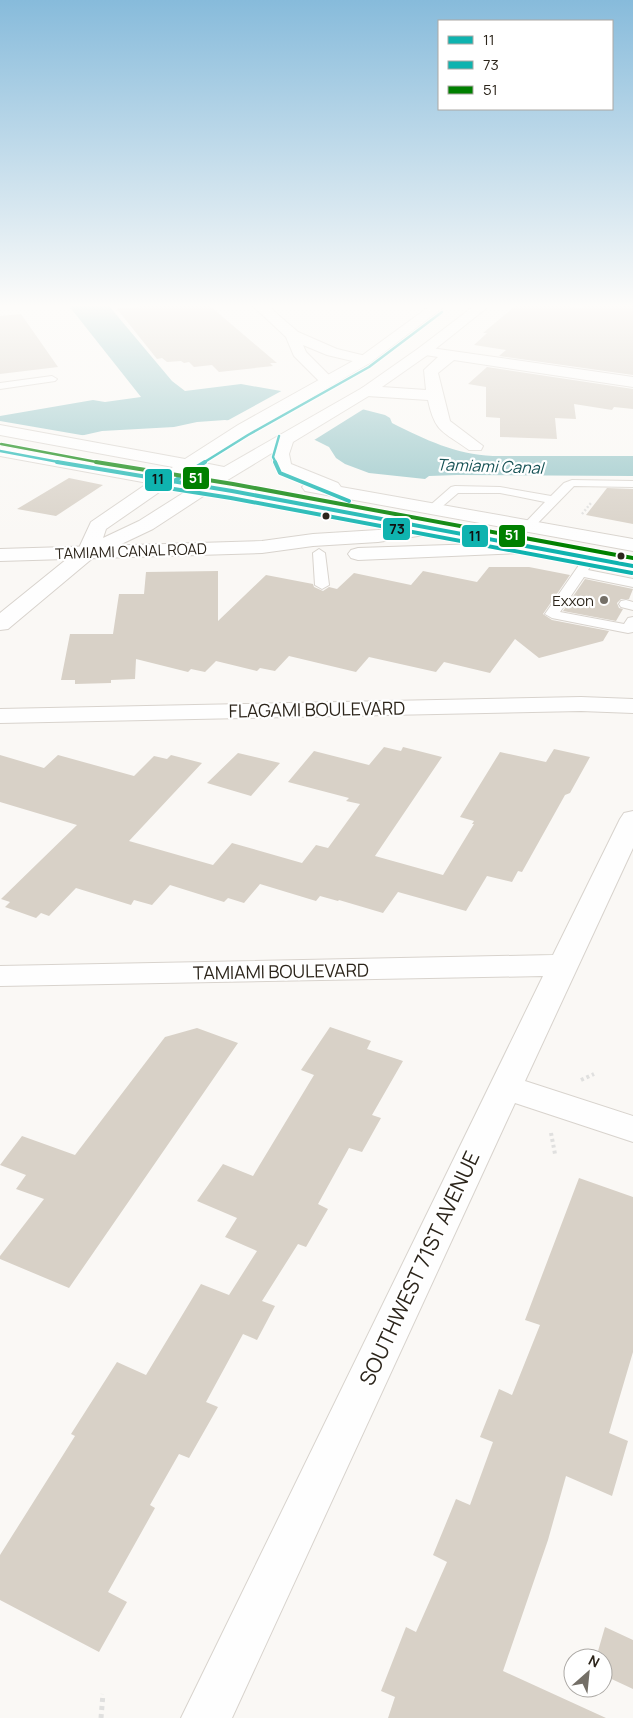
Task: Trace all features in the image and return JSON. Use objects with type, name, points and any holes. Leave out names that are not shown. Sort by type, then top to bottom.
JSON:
[{"type":"street","points":[[87,553],[98,526],[162,480],[244,429],[321,386]]},
{"type":"street","points":[[0,624],[87,553],[146,525],[252,456],[286,439],[373,386]]},
{"type":"street","points":[[432,386],[443,424],[475,446]]},
{"type":"street","points":[[360,395],[402,392],[435,396]]},
{"type":"street","points":[[0,430],[633,545]]},
{"type":"street","points":[[286,439],[279,455],[280,462],[285,468],[350,494]]},
{"type":"street","points":[[0,451],[536,548],[585,565],[633,566]]},
{"type":"street","name":"TAMIAMI CANAL ROAD","points":[[0,555],[262,547],[313,540],[378,536],[431,529]]},
{"type":"street","name":"TAMIAMI CANAL ROAD","points":[[262,547],[318,554],[536,548]]},
{"type":"street","name":"FLAGAMI BOULEVARD","points":[[0,716],[565,704],[633,706]]},
{"type":"street","name":"SOUTHWEST 71ST AVENUE","points":[[206,1718],[633,819]]},
{"type":"street","name":"TAMIAMI BOULEVARD","points":[[0,976],[563,965]]},
{"type":"street","points":[[505,1087],[633,1129]]},
{"type":"lane","points":[[529,525],[572,483],[633,484]]},
{"type":"lane","points":[[433,508],[455,489],[500,490],[554,500]]},
{"type":"lane","points":[[318,554],[322,585]]},
{"type":"lane","points":[[633,583],[585,565],[552,614],[628,629],[633,622]]},
{"type":"lane","points":[[568,592],[582,595]]},
{"type":"path","points":[[551,1130],[555,1154]]},
{"type":"path","points":[[100,1718],[103,1694]]},
{"type":"water","name":"Tamiami Canal","points":[[132,386],[179,386],[185,391],[224,386],[253,386],[315,397],[385,415],[390,418],[392,423],[429,440],[453,449],[479,455],[633,456],[633,476],[457,475],[429,476],[425,479],[369,473],[345,464],[336,458],[329,447],[315,440],[268,426],[225,420],[197,422],[174,427],[102,431],[0,454],[0,416],[93,400],[105,402],[141,397]]},
{"type":"pier","points":[[285,389],[367,407],[311,442],[267,428],[223,423]]},
{"type":"pier","points":[[0,421],[87,436],[0,457]]},
{"type":"building","points":[[481,386],[614,386],[633,389],[633,409],[614,407],[612,410],[574,404],[576,419],[555,418],[557,439],[500,437],[500,418],[486,417],[486,387]]},
{"type":"building","points":[[69,478],[103,485],[56,516],[17,509]]},
{"type":"building","points":[[607,488],[633,489],[633,524],[586,515]]},
{"type":"building","points":[[489,567],[529,567],[570,575],[543,614],[552,620],[609,631],[603,641],[539,658],[515,639],[490,673],[444,662],[436,672],[369,657],[356,672],[289,656],[275,671],[260,668],[257,671],[216,661],[205,672],[191,669],[188,672],[136,659],[135,679],[111,680],[111,683],[75,684],[75,680],[61,680],[70,634],[113,634],[119,594],[144,594],[146,572],[218,571],[218,621],[266,575],[313,584],[314,587],[323,591],[329,587],[337,589],[354,573],[411,585],[423,571],[477,582]]},
{"type":"building","name":"Exxon","points":[[585,579],[633,589],[629,599],[621,599],[617,603],[619,608],[623,609],[616,621],[563,611]]},
{"type":"building","points":[[384,747],[401,751],[403,747],[442,757],[375,856],[443,875],[474,824],[472,824],[474,821],[460,817],[500,752],[546,762],[554,749],[590,757],[570,793],[565,795],[522,872],[518,871],[512,882],[487,876],[466,911],[398,892],[383,913],[320,896],[316,901],[260,884],[244,903],[228,898],[224,902],[170,885],[152,905],[134,900],[131,905],[76,888],[49,916],[41,913],[36,918],[5,907],[10,902],[1,899],[77,825],[0,802],[0,755],[44,768],[58,755],[134,776],[154,756],[167,759],[171,755],[202,763],[129,841],[213,865],[232,843],[302,863],[316,845],[328,848],[360,804],[346,801],[349,798],[288,782],[314,751],[369,765]]},
{"type":"building","points":[[238,753],[280,763],[251,796],[207,783]]},
{"type":"building","points":[[330,1027],[371,1041],[367,1049],[403,1061],[372,1115],[381,1118],[362,1152],[349,1148],[318,1204],[328,1209],[306,1247],[298,1244],[262,1301],[275,1306],[257,1340],[243,1334],[206,1402],[218,1407],[189,1458],[179,1454],[150,1505],[155,1508],[108,1592],[127,1602],[99,1652],[0,1600],[0,1555],[75,1436],[71,1434],[117,1362],[146,1375],[201,1284],[229,1295],[257,1251],[225,1237],[237,1218],[197,1201],[223,1164],[253,1176],[314,1075],[301,1070]]},
{"type":"building","points":[[197,1028],[238,1043],[69,1288],[0,1259],[0,1256],[44,1199],[16,1189],[26,1175],[0,1165],[22,1136],[75,1155],[165,1037]]},
{"type":"building","points":[[579,1178],[633,1197],[633,1352],[609,1433],[628,1441],[612,1496],[566,1476],[548,1540],[503,1671],[606,1718],[388,1718],[395,1697],[381,1691],[406,1627],[416,1632],[447,1562],[433,1555],[456,1499],[470,1505],[493,1442],[480,1437],[499,1389],[512,1395],[540,1325],[525,1320]]},
{"type":"building","points":[[605,1627],[633,1640],[633,1689],[613,1680],[613,1648],[599,1648]]},
{"type":"transit line","name":"73","points":[[166,486],[248,435],[335,386]]},
{"type":"transit line","name":"73","points":[[279,436],[273,457],[280,473],[349,501]]},
{"type":"transit line","name":"51","points":[[1,444],[136,469],[233,484],[633,558]]},
{"type":"transit line","name":"11","points":[[0,451],[135,476],[232,491],[633,566]]},
{"type":"transit line","name":"73","points":[[161,487],[231,498],[632,573]]},
{"type":"place","name":"Exxon","points":[[604,600]]}]
